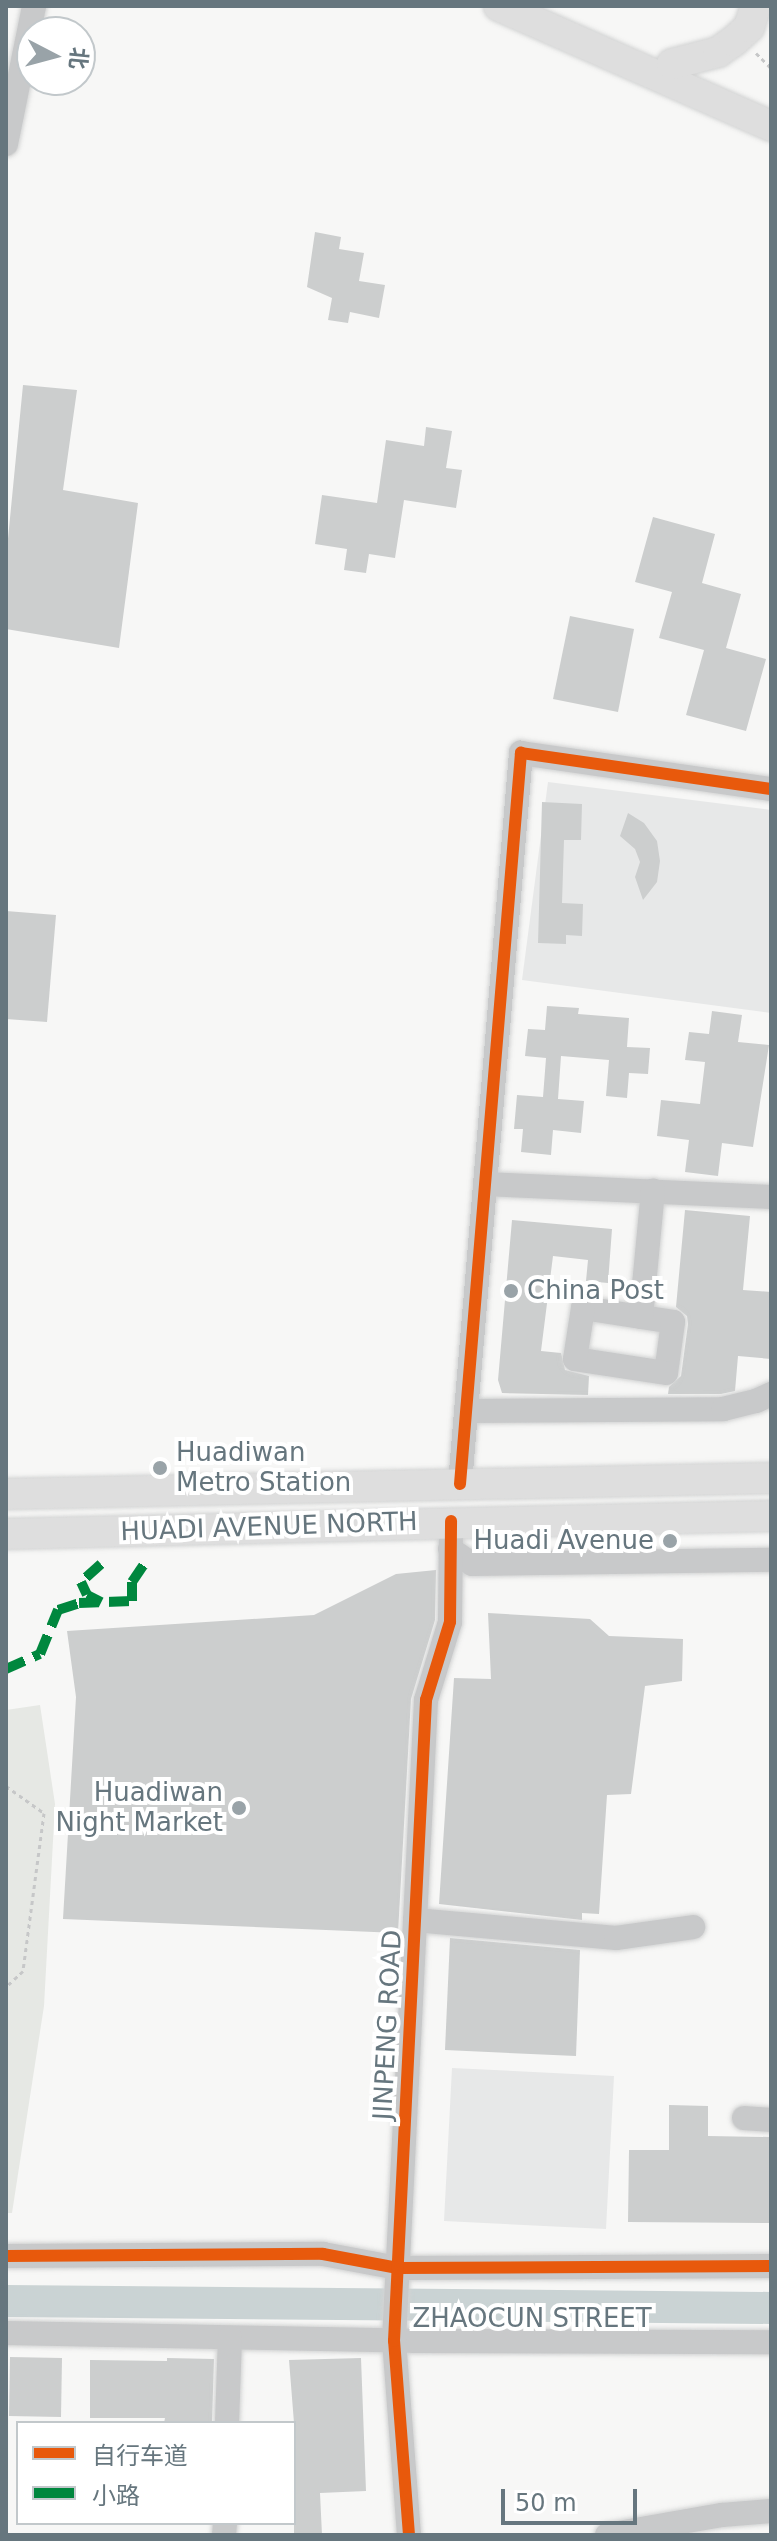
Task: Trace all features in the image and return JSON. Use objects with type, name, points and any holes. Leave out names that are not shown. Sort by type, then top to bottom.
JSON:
[{"type":"main road","points":[[499,6],[771,126]]},
{"type":"main road","points":[[551,6],[672,64],[771,106]]},
{"type":"main road","points":[[672,64],[708,55],[734,41],[749,27],[756,6]]},
{"type":"main road","name":"HUADI AVENUE NORTH","points":[[6,1494],[771,1478]]},
{"type":"main road","name":"HUADI AVENUE NORTH","points":[[6,1534],[451,1535],[771,1516]]},
{"type":"street","points":[[6,144],[34,6]]},
{"type":"street","points":[[460,1484],[521,753],[771,789]]},
{"type":"street","points":[[486,1184],[771,1197]]},
{"type":"street","points":[[641,1317],[653,1191]]},
{"type":"street","points":[[466,1411],[723,1409],[771,1394]]},
{"type":"street","points":[[451,1535],[472,1564],[771,1560]]},
{"type":"street","name":"JINPENG ROAD","points":[[409,2535],[394,2337],[426,1700],[450,1622],[451,1535]]},
{"type":"street","points":[[415,1920],[616,1938],[693,1927]]},
{"type":"street","points":[[744,2118],[771,2120]]},
{"type":"street","points":[[6,2256],[323,2254],[397,2275],[771,2266]]},
{"type":"street","name":"ZHAOCUN STREET","points":[[6,2333],[771,2342]]},
{"type":"street","points":[[227,2421],[230,2338]]},
{"type":"street","points":[[607,2535],[722,2515],[771,2511]]},
{"type":"path","points":[[6,1786],[44,1813],[23,1971],[6,1987]]},
{"type":"shaded area","points":[[548,782],[771,810],[771,1013],[522,980]]},
{"type":"shaded area","points":[[40,1705],[55,1804],[44,2006],[12,2213],[6,2213],[6,1710]]},
{"type":"shaded area","points":[[452,2068],[614,2076],[606,2229],[444,2221]]},
{"type":"building","points":[[315,232],[341,237],[339,249],[364,253],[359,281],[385,285],[379,318],[350,312],[348,323],[328,320],[332,298],[307,287]]},
{"type":"building","points":[[23,385],[77,390],[63,490],[138,503],[119,648],[6,629],[6,559]]},
{"type":"building","points":[[426,427],[452,431],[446,468],[462,470],[456,508],[404,500],[395,558],[369,554],[366,573],[344,570],[347,549],[315,544],[322,495],[377,503],[386,440],[424,446]]},
{"type":"building","points":[[653,517],[715,534],[702,583],[741,594],[726,648],[766,659],[746,731],[686,715],[704,650],[659,638],[672,592],[635,582]]},
{"type":"building","points":[[570,616],[634,629],[618,712],[553,699]]},
{"type":"building","points":[[542,802],[582,804],[581,840],[564,840],[562,903],[583,904],[582,936],[566,935],[566,944],[538,943]]},
{"type":"building","points":[[628,813],[644,823],[657,841],[660,861],[657,882],[643,900],[635,877],[640,862],[635,849],[620,836]]},
{"type":"building","points":[[6,911],[56,915],[47,1022],[6,1019]]},
{"type":"building","points":[[547,1006],[579,1008],[578,1014],[629,1018],[627,1047],[650,1048],[648,1074],[629,1073],[627,1098],[606,1096],[609,1060],[561,1056],[558,1099],[584,1101],[581,1133],[553,1130],[551,1155],[521,1152],[523,1129],[514,1129],[517,1095],[543,1097],[546,1058],[525,1056],[528,1029],[545,1030]]},
{"type":"building","points":[[712,1011],[742,1015],[738,1042],[769,1045],[753,1147],[722,1143],[718,1176],[685,1172],[689,1140],[657,1136],[661,1100],[700,1104],[705,1062],[685,1060],[689,1032],[709,1034]]},
{"type":"building","points":[[685,1210],[750,1216],[743,1290],[771,1292],[771,1359],[738,1356],[735,1391],[668,1394],[669,1387],[681,1376],[688,1324],[687,1316],[676,1307]]},
{"type":"building","points":[[512,1220],[612,1229],[608,1283],[586,1281],[588,1260],[553,1256],[541,1351],[561,1353],[565,1370],[589,1376],[588,1395],[502,1393],[498,1380]]},
{"type":"building","name":"Huadiwan Night Market","points":[[436,1570],[435,1620],[411,1699],[398,1933],[63,1919],[76,1697],[67,1631],[314,1615],[396,1574]]},
{"type":"building","points":[[488,1613],[590,1619],[609,1636],[683,1639],[682,1681],[645,1686],[631,1794],[607,1795],[599,1914],[582,1913],[582,1920],[439,1904],[454,1678],[491,1679]]},
{"type":"building","points":[[450,1938],[580,1950],[576,2056],[445,2050]]},
{"type":"building","points":[[669,2105],[708,2106],[708,2136],[771,2137],[771,2223],[628,2222],[629,2150],[669,2150]]},
{"type":"building","points":[[10,2357],[62,2358],[61,2417],[9,2416]]},
{"type":"building","points":[[167,2358],[214,2359],[212,2421],[90,2418],[90,2360],[167,2361]]},
{"type":"building","points":[[361,2358],[366,2491],[320,2493],[322,2535],[294,2535],[296,2421],[289,2360]]},
{"type":"waterway","points":[[6,2301],[771,2308]]},
{"type":"marked path","points":[[6,1669],[40,1654],[58,1610],[79,1603],[132,1601],[132,1582],[145,1563]]},
{"type":"marked path","points":[[101,1564],[81,1582],[87,1595],[101,1602]]},
{"type":"cycle path","points":[[460,1484],[521,753],[771,789]]},
{"type":"cycle path","points":[[409,2535],[394,2341],[426,1700],[450,1622],[451,1521]]},
{"type":"cycle path","points":[[6,2256],[323,2254],[398,2268],[771,2266]]},
{"type":"place","name":"China Post","points":[[511,1291]]},
{"type":"place","name":"Huadiwan Metro Station","points":[[160,1468]]},
{"type":"place","name":"Huadi Avenue","points":[[670,1541]]},
{"type":"place","name":"Huadiwan Night Market","points":[[239,1808]]}]
